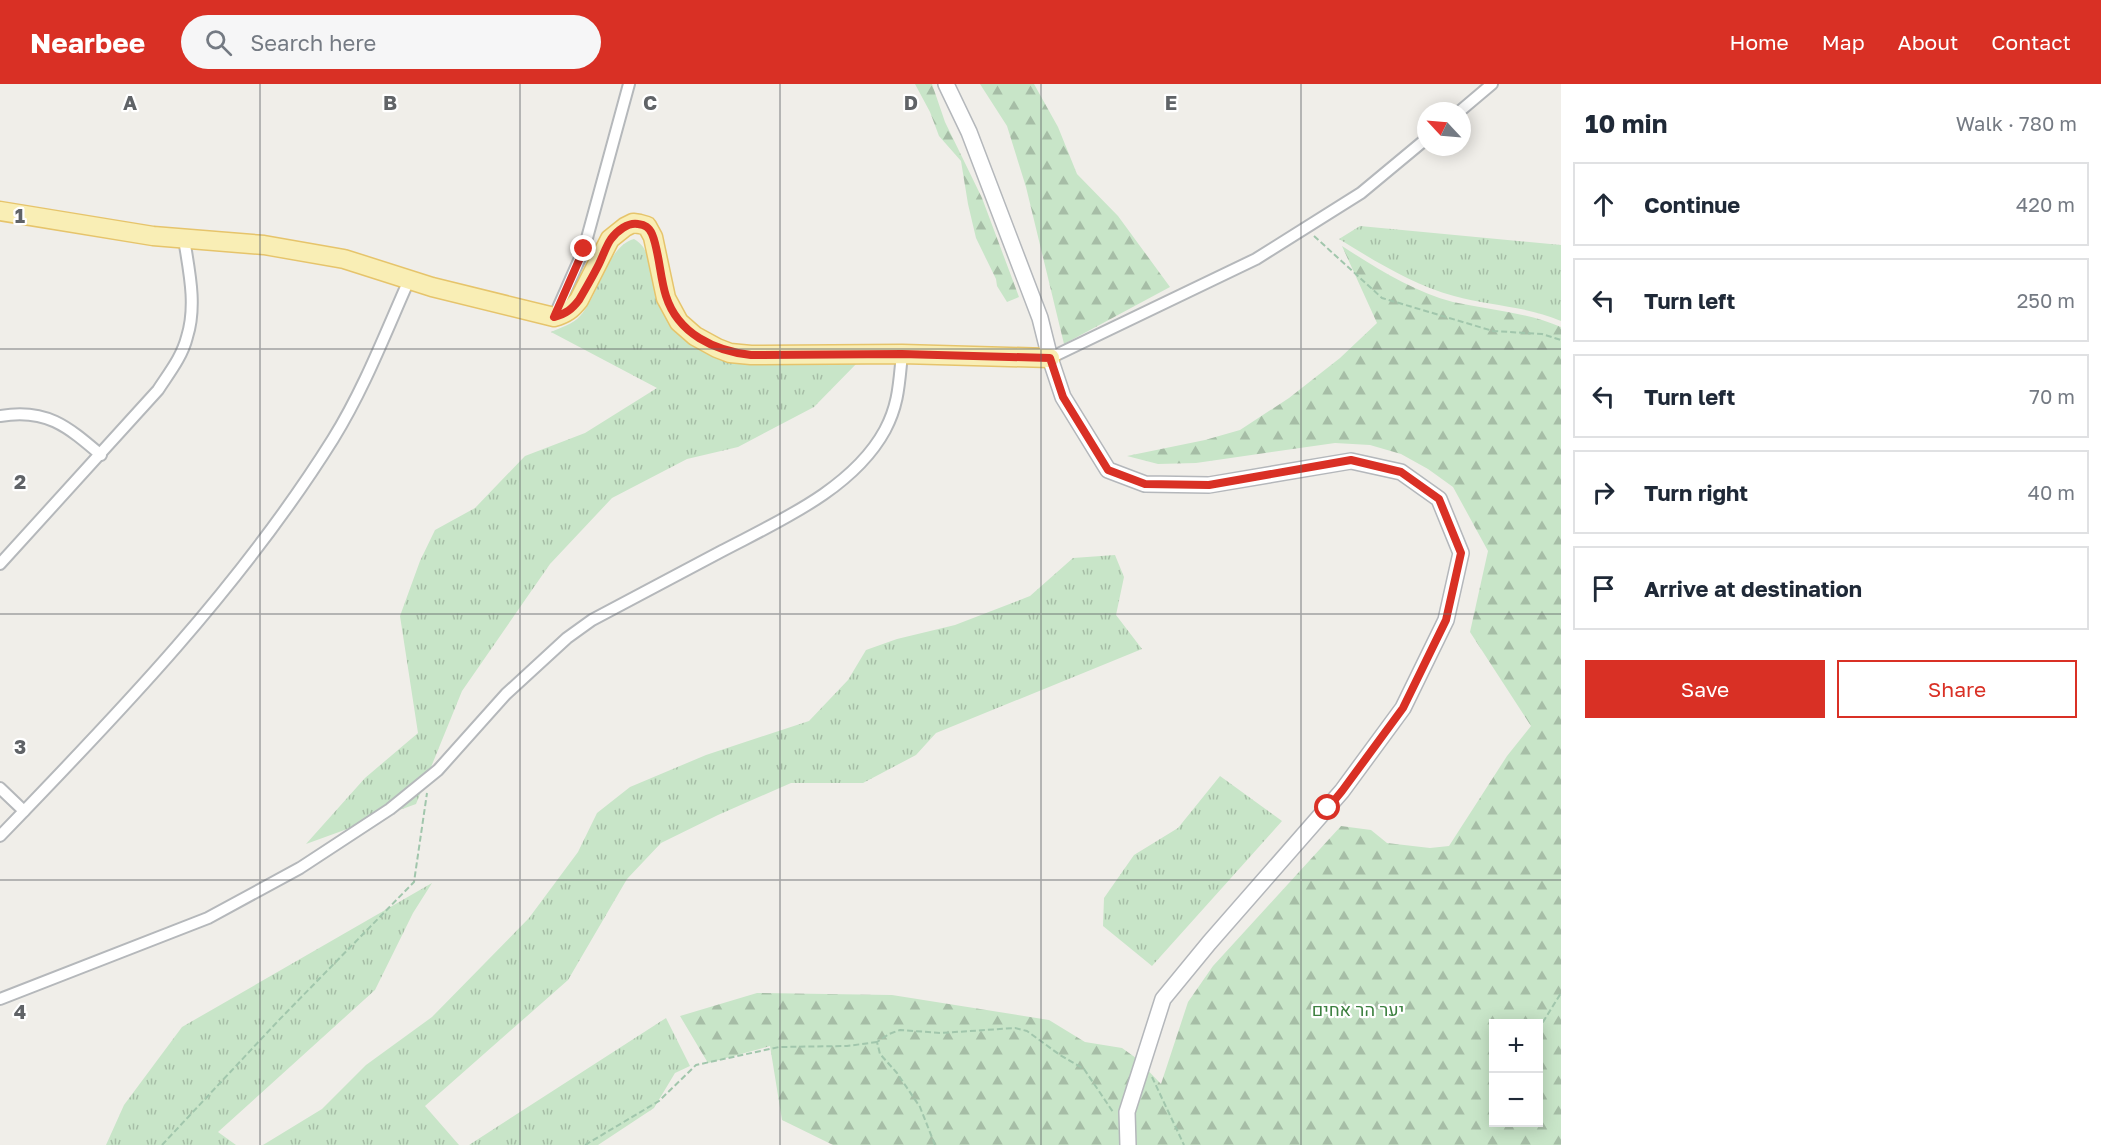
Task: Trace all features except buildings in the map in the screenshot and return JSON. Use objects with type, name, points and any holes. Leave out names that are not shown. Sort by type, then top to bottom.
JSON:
[{"type":"main road","points":[[946,84],[969,132],[1040,318],[1063,397],[1108,470],[1145,484],[1209,485],[1351,460],[1401,472],[1439,499],[1461,553],[1446,620],[1403,708],[1342,791],[1163,999],[1127,1113],[1128,1145]]},
{"type":"main road","points":[[0,211],[153,236],[264,245],[344,259],[409,280],[554,317],[572,309],[579,300],[610,239],[625,227],[640,224],[647,226],[653,237],[666,298],[679,322],[695,336],[730,353],[1050,358]]},
{"type":"street","points":[[554,317],[584,249],[629,84]]},
{"type":"street","points":[[1471,102],[1492,84]]},
{"type":"street","points":[[1050,358],[1256,259],[1361,193],[1417,146]]},
{"type":"street","points":[[0,564],[158,390],[177,362],[188,336],[192,298],[184,238]]},
{"type":"street","points":[[0,836],[98,734],[212,605],[285,510],[333,439],[363,385],[409,280]]},
{"type":"street","points":[[0,999],[208,918],[300,868],[390,809],[438,770],[506,694],[567,638],[592,620],[797,511],[852,472],[872,451],[897,405],[902,354]]},
{"type":"street","points":[[0,416],[38,415],[60,423],[101,454]]},
{"type":"street","points":[[0,788],[24,811]]},
{"type":"path","points":[[1305,228],[1382,297],[1493,331],[1542,334],[1561,340]]},
{"type":"path","points":[[162,1145],[278,1021],[414,882],[429,778]]},
{"type":"path","points":[[1543,1023],[1561,993]]},
{"type":"path","points":[[585,1145],[659,1101],[696,1065],[779,1047],[847,1046],[877,1042],[888,1034],[900,1030],[941,1033],[1016,1028],[1027,1031],[1084,1069],[1115,1114],[1127,1113]]},
{"type":"path","points":[[877,1042],[880,1054],[897,1073],[920,1107],[935,1145]]},
{"type":"path","points":[[1143,1061],[1157,1084],[1184,1145]]},
{"type":"green space","points":[[915,84],[932,84],[945,122],[982,198],[1019,297],[1007,302],[997,286],[996,279],[976,238],[961,161],[939,136],[930,112]]},
{"type":"green space","points":[[980,84],[1034,84],[1058,127],[1077,174],[1118,216],[1170,287],[1064,344],[1026,187],[1007,126]]},
{"type":"green space","points":[[1360,226],[1561,245],[1561,321],[1535,312],[1454,296],[1409,279],[1339,239]]},
{"type":"green space","points":[[634,239],[640,243],[647,254],[652,279],[659,293],[697,344],[860,360],[814,407],[738,447],[687,459],[612,498],[550,564],[462,691],[416,804],[306,844],[365,778],[418,733],[400,616],[420,561],[435,530],[475,508],[525,456],[585,433],[657,388],[551,332],[570,324],[580,316],[593,297],[616,252],[624,244]]},
{"type":"green space","name":"יער הר אחים","points":[[1342,246],[1368,263],[1438,298],[1521,315],[1561,327],[1561,1145],[833,1145],[782,1120],[770,1046],[708,1063],[680,1016],[757,993],[892,995],[1049,1020],[1085,1042],[1122,1048],[1136,1058],[1161,1084],[1188,1002],[1213,966],[1341,826],[1371,830],[1387,843],[1430,848],[1449,846],[1507,756],[1531,726],[1470,632],[1488,551],[1453,487],[1428,469],[1401,454],[1370,445],[1335,443],[1196,463],[1158,464],[1127,456],[1205,440],[1240,430],[1289,398],[1340,358],[1377,323]]},
{"type":"green space","points":[[1115,555],[1124,577],[1116,615],[1142,649],[936,733],[916,755],[863,783],[791,783],[661,843],[627,879],[568,980],[425,1106],[459,1145],[263,1145],[322,1109],[366,1065],[432,1017],[529,918],[578,852],[597,813],[630,787],[706,755],[809,721],[848,680],[866,650],[897,639],[955,625],[1030,596],[1073,558]]},
{"type":"green space","points":[[1220,776],[1282,821],[1152,966],[1103,926],[1104,898],[1134,855],[1178,828]]},
{"type":"green space","points":[[432,883],[413,913],[375,990],[218,1132],[236,1145],[106,1145],[124,1105],[182,1027]]},
{"type":"green space","points":[[666,1018],[690,1066],[675,1073],[654,1108],[598,1145],[469,1145]]},
{"type":"route","points":[[584,249],[554,317],[572,309],[579,300],[610,239],[625,227],[640,224],[647,226],[651,231],[666,298],[679,322],[695,336],[730,353],[1050,358],[1063,397],[1108,470],[1145,484],[1209,485],[1351,460],[1401,472],[1439,499],[1461,553],[1446,620],[1403,708],[1328,808]]}]
